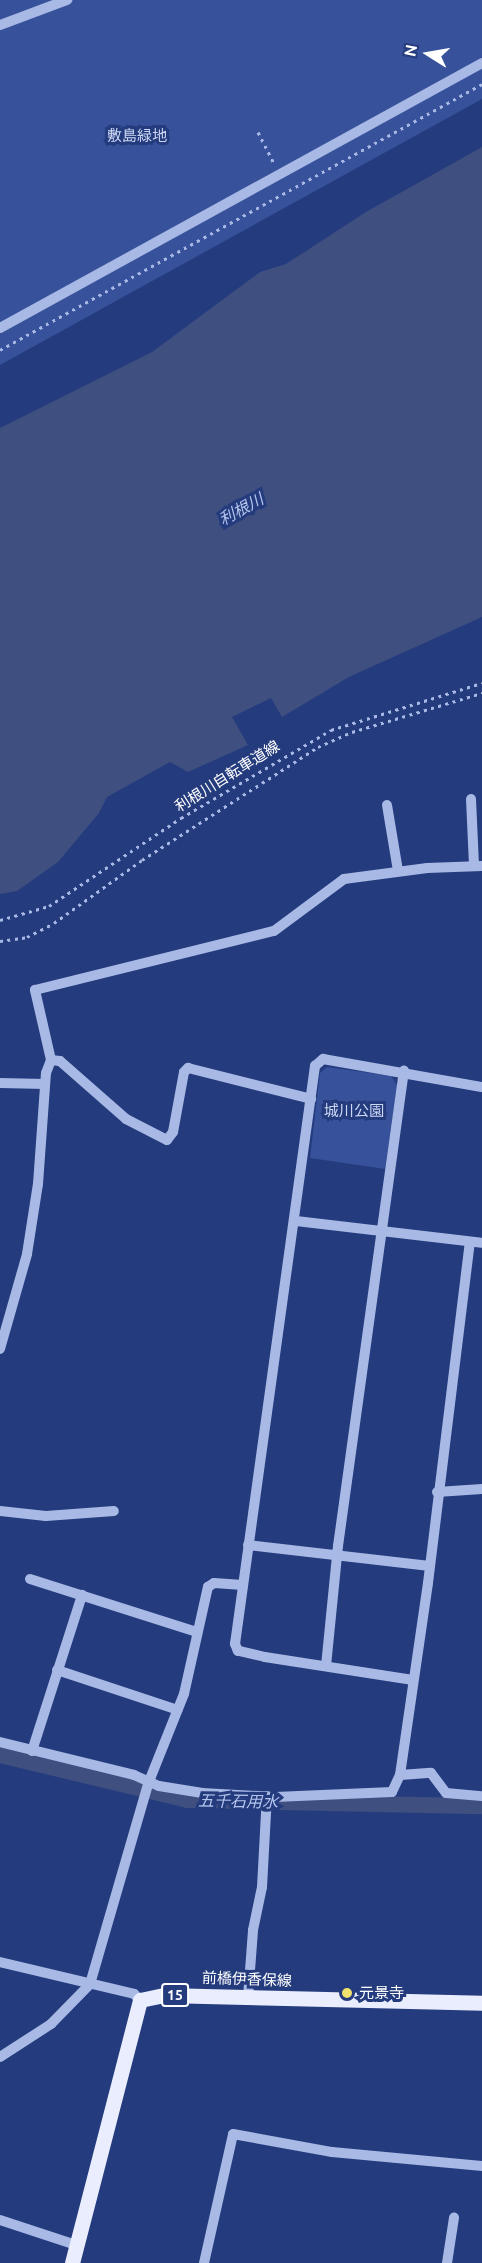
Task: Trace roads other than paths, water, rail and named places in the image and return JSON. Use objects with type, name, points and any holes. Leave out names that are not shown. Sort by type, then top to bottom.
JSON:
[{"type":"main road","name":"前橋伊香保線","points":[[140,2000],[164,1995],[482,2003]]},
{"type":"main road","name":"15","points":[[72,2263],[140,2000]]},
{"type":"street","points":[[0,25],[67,0]]},
{"type":"street","points":[[0,328],[482,63]]},
{"type":"street","points":[[0,1349],[27,1254],[38,1184],[45,1084],[51,1060],[33,993],[39,986],[274,931],[339,881],[398,871],[478,866],[471,799]]},
{"type":"street","points":[[387,805],[398,871]]},
{"type":"street","points":[[413,1680],[238,1651],[235,1644],[296,1221],[315,1066],[323,1059],[404,1071],[482,1087]]},
{"type":"street","points":[[51,1060],[60,1061],[126,1119],[167,1140],[173,1132],[184,1072],[188,1068],[311,1099]]},
{"type":"street","points":[[326,1666],[337,1556],[404,1071]]},
{"type":"street","points":[[0,1083],[45,1084]]},
{"type":"street","points":[[296,1221],[382,1233],[482,1243]]},
{"type":"street","points":[[0,1743],[150,1779],[159,1786],[202,1793],[267,1796],[387,1794],[396,1787],[400,1775],[430,1566],[437,1492],[470,1243]]},
{"type":"street","points":[[437,1492],[482,1489]]},
{"type":"street","points":[[0,1511],[46,1516],[114,1510]]},
{"type":"street","points":[[248,1545],[430,1566]]},
{"type":"street","points":[[30,1579],[197,1632]]},
{"type":"street","points":[[0,2057],[51,2024],[90,1984],[150,1779],[178,1710],[201,1609],[210,1584],[243,1585]]},
{"type":"street","points":[[32,1750],[82,1595]]},
{"type":"street","points":[[57,1670],[178,1710]]},
{"type":"street","points":[[400,1775],[431,1773],[446,1793],[482,1796]]},
{"type":"street","points":[[248,1997],[253,1930],[262,1887],[267,1796]]},
{"type":"street","points":[[0,1962],[134,1994],[140,2000]]},
{"type":"street","points":[[204,2263],[233,2134],[332,2152],[482,2166]]},
{"type":"street","points":[[447,2263],[454,2218]]},
{"type":"street","points":[[0,2220],[76,2245]]},
{"type":"water","name":"利根川","points":[[482,147],[482,617],[349,677],[282,717],[271,698],[232,717],[248,745],[188,772],[170,762],[107,797],[99,813],[58,862],[17,891],[0,894],[0,428],[152,352],[260,272],[286,264],[366,212]]},
{"type":"waterway","name":"五千石用水","points":[[0,1755],[187,1800],[482,1806]]},
{"type":"place","name":"元景寺","points":[[347,1993]]},
{"type":"park label","name":"敷島緑地","points":[[137,136]]},
{"type":"park label","name":"城川公園","points":[[354,1111]]}]
